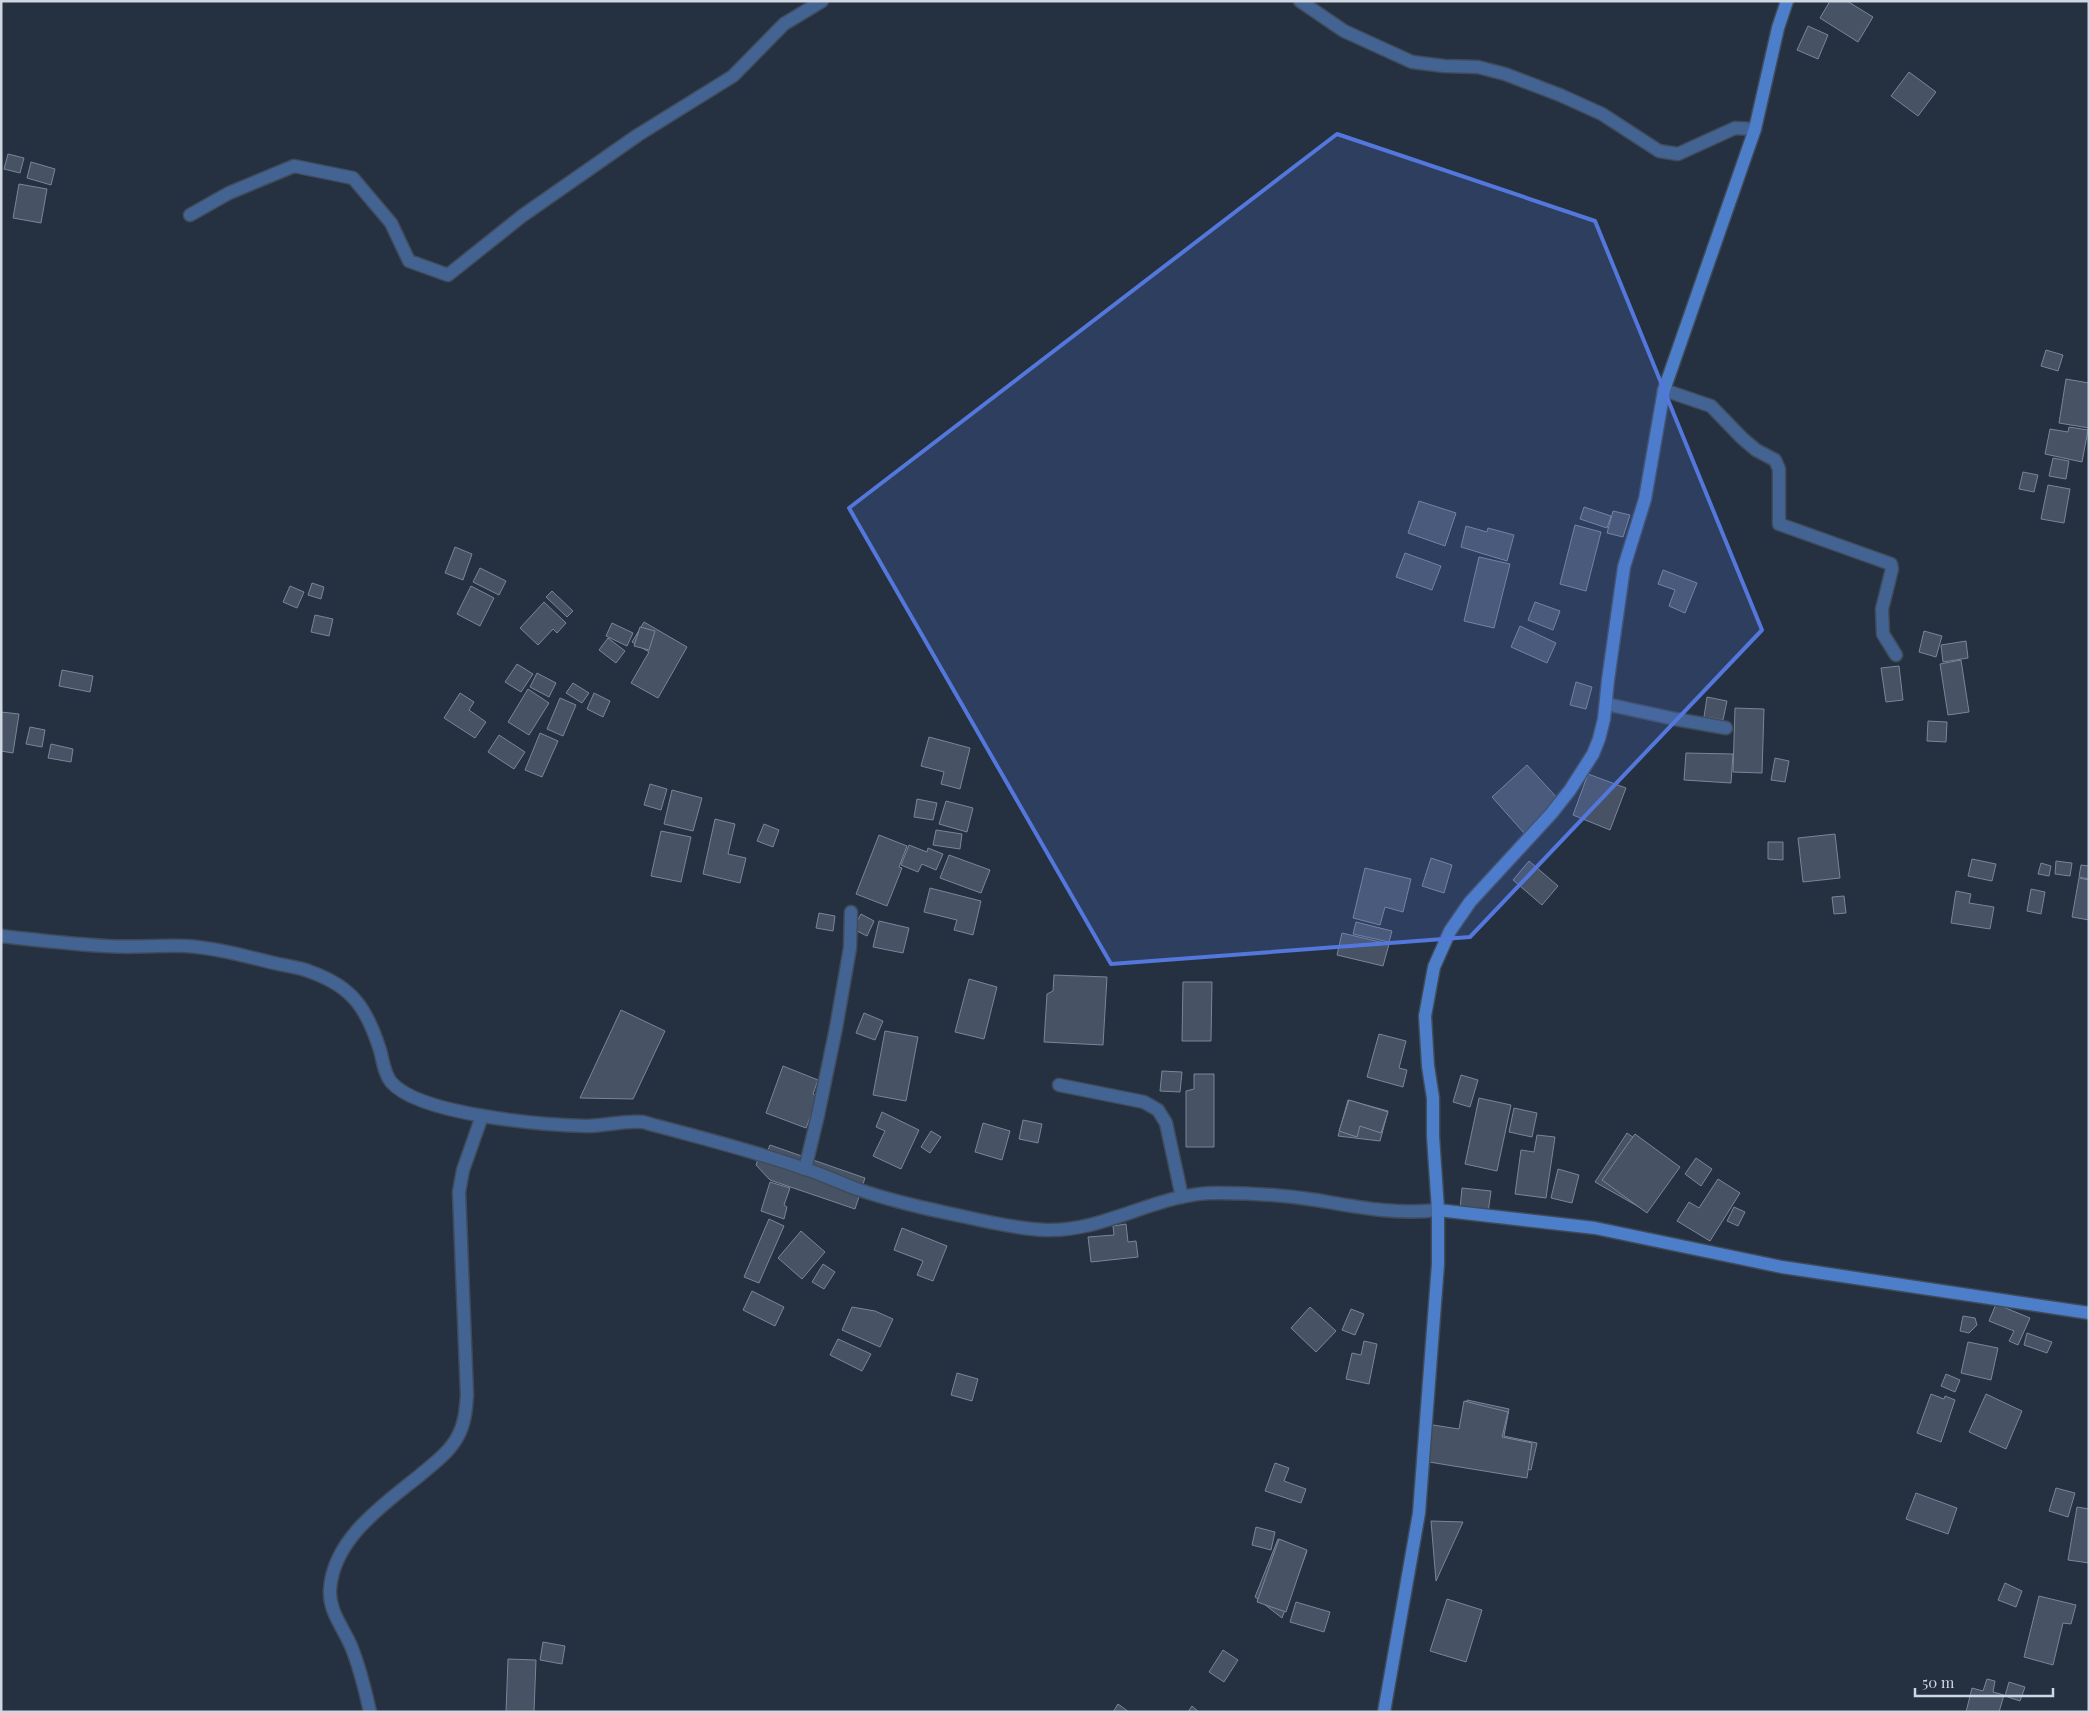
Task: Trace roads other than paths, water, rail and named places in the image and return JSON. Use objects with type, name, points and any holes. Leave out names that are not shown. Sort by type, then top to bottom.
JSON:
[{"type":"main road","points":[[1384,1712],[1418,1513],[1438,1264],[1438,1210],[1433,1136],[1433,1098],[1428,1066],[1425,1016],[1434,967],[1450,931],[1470,902],[1551,814],[1570,790],[1593,754],[1600,739],[1624,567],[1645,498],[1664,390],[1755,129],[1778,28],[1787,1]]},
{"type":"main road","points":[[1438,1210],[1594,1228],[1782,1267],[2089,1313]]},
{"type":"street","points":[[190,215],[229,192],[294,166],[353,178],[391,223],[409,261],[448,275],[537,205],[638,135],[733,76],[784,24],[822,1]]},
{"type":"street","points":[[1300,1],[1344,31],[1412,62],[1444,66],[1478,67],[1505,74],[1560,94],[1602,114],[1659,151],[1678,154],[1735,128],[1755,129]]},
{"type":"street","points":[[1664,390],[1711,406],[1742,438],[1775,460],[1779,469],[1779,524],[1891,564],[1892,569],[1882,609],[1883,634],[1896,655]]},
{"type":"street","points":[[1606,704],[1726,728]]},
{"type":"street","points":[[805,1168],[836,1028],[850,948],[851,912]]},
{"type":"street","points":[[1,936],[108,946],[186,946],[230,953],[311,972],[341,987],[364,1009],[385,1070],[395,1085],[429,1102],[482,1116],[580,1126],[598,1126],[634,1121],[643,1122],[805,1168],[854,1188],[888,1199],[1028,1229],[1062,1230],[1182,1197],[1217,1193],[1314,1200],[1357,1208],[1398,1212],[1438,1210]]},
{"type":"street","points":[[1059,1085],[1144,1102],[1158,1110],[1166,1123],[1182,1197]]},
{"type":"street","points":[[370,1712],[358,1662],[332,1607],[330,1591],[332,1578],[336,1563],[344,1547],[357,1531],[383,1505],[444,1455],[459,1435],[465,1417],[467,1395],[459,1192],[466,1160],[482,1116]]}]
